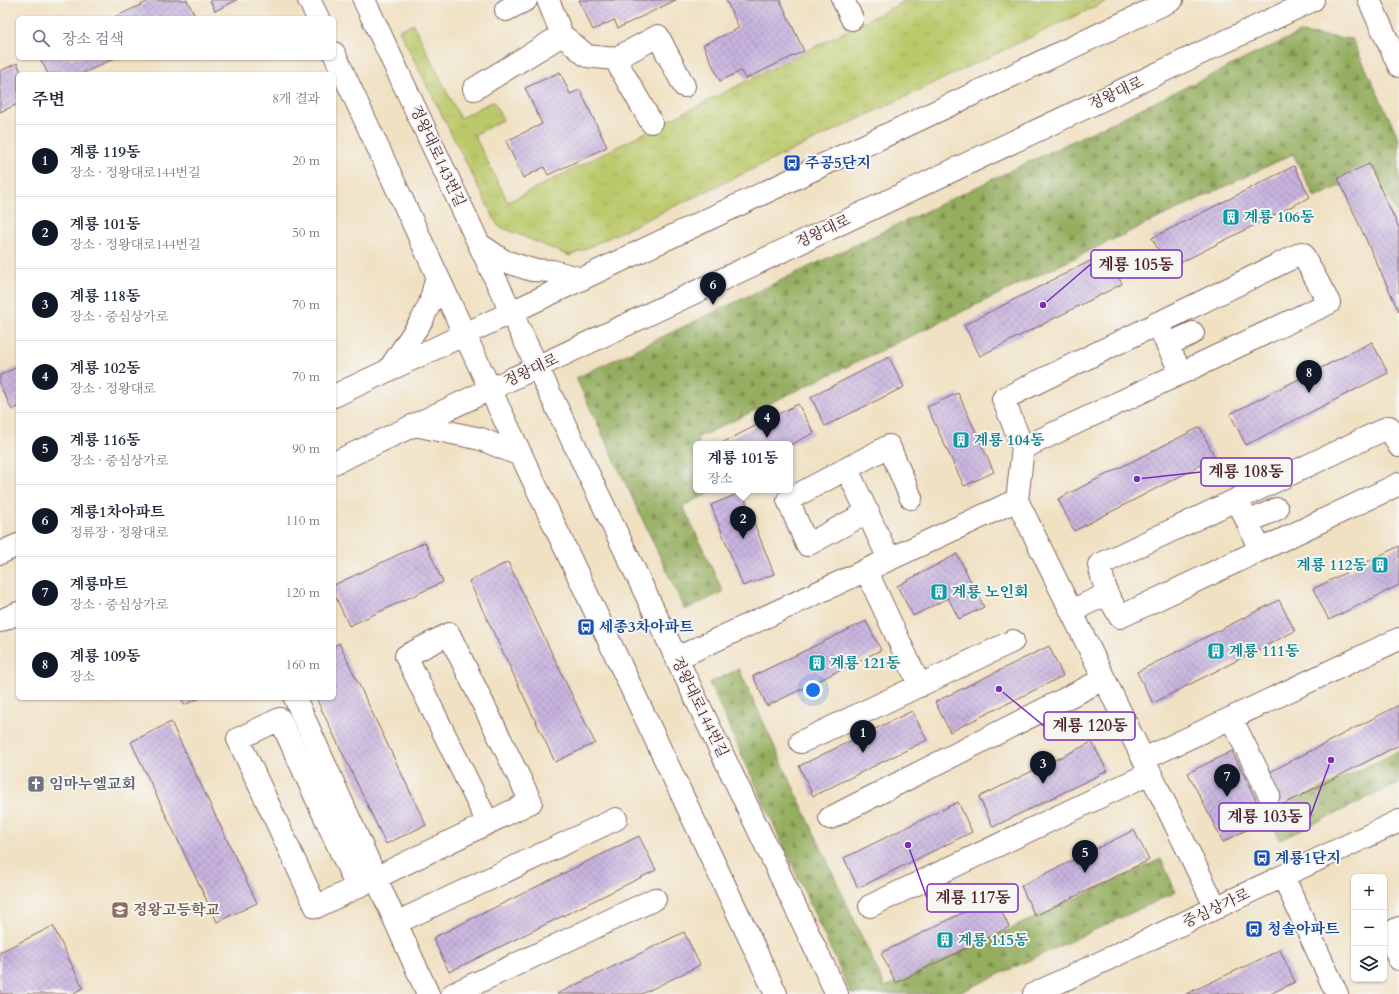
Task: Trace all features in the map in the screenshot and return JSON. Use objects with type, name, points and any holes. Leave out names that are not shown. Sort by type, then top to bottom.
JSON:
[{"type":"street","points":[[309,0],[317,16]]},
{"type":"street","name":"정왕대로143번길","points":[[364,0],[511,312]]},
{"type":"street","points":[[506,10],[526,0]]},
{"type":"street","points":[[548,0],[562,35],[587,56],[615,60],[658,36],[684,86]]},
{"type":"street","points":[[336,395],[1172,0]]},
{"type":"street","name":"정왕대로","points":[[336,462],[1313,0]]},
{"type":"street","points":[[1369,0],[1399,66]]},
{"type":"street","points":[[474,89],[562,35]]},
{"type":"street","points":[[336,57],[490,389],[776,994]]},
{"type":"street","points":[[615,60],[651,122]]},
{"type":"street","points":[[479,244],[504,261],[532,270],[552,271],[582,279]]},
{"type":"street","points":[[1023,448],[1329,303],[1302,253],[1003,398],[1023,448],[1017,500],[1216,908]]},
{"type":"street","points":[[389,370],[422,320],[430,303],[437,276]]},
{"type":"street","name":"정왕대로144번길","points":[[511,312],[838,994]]},
{"type":"street","points":[[1157,323],[1181,373]]},
{"type":"street","points":[[1167,345],[1193,333]]},
{"type":"street","points":[[415,425],[480,439],[522,456]]},
{"type":"street","points":[[1399,446],[1389,427],[1098,565],[1107,594],[1120,617],[1399,484]]},
{"type":"street","points":[[868,512],[807,545],[788,500],[889,446],[910,498]]},
{"type":"street","points":[[847,469],[889,559]]},
{"type":"street","points":[[1237,499],[1260,550]]},
{"type":"street","points":[[677,658],[1017,500]]},
{"type":"street","points":[[1248,522],[1277,509]]},
{"type":"street","points":[[0,553],[16,546]]},
{"type":"street","points":[[866,570],[920,686]]},
{"type":"street","points":[[1071,612],[1107,594]]},
{"type":"street","points":[[0,621],[16,614]]},
{"type":"street","points":[[428,994],[396,923],[366,883],[280,719],[238,739],[316,907],[366,883],[488,823],[532,802],[449,634],[406,656],[488,823]]},
{"type":"street","points":[[870,906],[1147,766],[1231,718],[1399,639]]},
{"type":"street","points":[[801,742],[1013,641]]},
{"type":"street","points":[[830,818],[1104,679]]},
{"type":"street","points":[[296,700],[366,883]]},
{"type":"street","points":[[1231,718],[1269,794]]},
{"type":"street","points":[[396,923],[616,819]]},
{"type":"street","name":"중심상가로","points":[[1034,994],[1399,821]]},
{"type":"street","points":[[1283,876],[1338,994]]},
{"type":"street","points":[[453,994],[655,899]]},
{"type":"street","points":[[1399,928],[1387,934],[1399,959]]},
{"type":"green space","points":[[907,0],[1109,0],[570,256],[498,226],[399,30],[413,24],[460,118],[493,101],[503,120],[474,135],[508,202]]},
{"type":"green space","points":[[1299,33],[1352,39],[1399,139],[1399,219],[1375,169],[1315,198],[1293,154],[697,438],[698,441],[693,441],[693,493],[710,493],[683,506],[723,592],[685,610],[576,378]]},
{"type":"green space","points":[[739,669],[885,987],[1161,859],[1176,892],[957,994],[851,994],[709,683]]},
{"type":"green space","points":[[1399,751],[1399,783],[1280,840],[1267,814]]},
{"type":"building","points":[[151,0],[187,0],[195,16],[117,16]]},
{"type":"building","points":[[210,0],[237,0],[215,11]]},
{"type":"building","points":[[579,0],[676,0],[618,28],[614,20],[593,30]]},
{"type":"building","points":[[726,0],[780,0],[804,51],[745,79],[741,71],[720,81],[703,45],[739,28]]},
{"type":"building","points":[[41,60],[111,60],[85,72],[47,72]]},
{"type":"building","points":[[17,63],[21,72],[16,72],[16,105],[0,112],[0,71]]},
{"type":"building","points":[[560,72],[570,94],[580,90],[607,147],[548,175],[544,167],[523,178],[506,141],[542,124],[525,88]]},
{"type":"building","points":[[1369,164],[1399,228],[1399,312],[1338,178]]},
{"type":"building","name":"계룡 106동","points":[[1294,166],[1310,197],[1168,269],[1152,238]]},
{"type":"building","points":[[1106,253],[1122,284],[980,356],[964,325]]},
{"type":"building","points":[[1372,342],[1388,373],[1246,445],[1230,414]]},
{"type":"building","points":[[889,357],[904,387],[825,426],[811,397]]},
{"type":"building","points":[[16,368],[16,408],[12,410],[0,385],[0,375]]},
{"type":"building","name":"계룡 104동","points":[[958,393],[994,472],[964,486],[927,407]]},
{"type":"building","points":[[798,404],[814,433],[793,444],[793,441],[726,441]]},
{"type":"building","points":[[1200,427],[1215,458],[1074,531],[1058,499]]},
{"type":"building","points":[[742,493],[774,574],[743,586],[711,505]]},
{"type":"building","points":[[425,542],[443,582],[349,626],[336,597],[336,584]]},
{"type":"building","name":"계룡 112동","points":[[1399,546],[1399,585],[1329,620],[1313,589]]},
{"type":"building","name":"계룡 노인회","points":[[957,554],[984,607],[959,619],[948,598],[913,616],[897,586]]},
{"type":"building","points":[[508,562],[595,743],[555,762],[469,581]]},
{"type":"building","name":"계룡 111동","points":[[1279,600],[1295,631],[1153,703],[1137,672]]},
{"type":"building","name":"계룡 121동","points":[[866,621],[881,650],[767,706],[753,676]]},
{"type":"building","points":[[339,643],[426,825],[386,844],[317,700],[336,700],[336,645]]},
{"type":"building","points":[[1049,646],[1063,676],[950,732],[935,702]]},
{"type":"building","points":[[182,700],[195,700],[184,705]]},
{"type":"building","points":[[1399,705],[1399,745],[1280,806],[1264,775]]},
{"type":"building","points":[[912,711],[927,740],[813,796],[799,766]]},
{"type":"building","points":[[171,722],[257,903],[217,922],[131,742]]},
{"type":"building","points":[[1092,742],[1107,771],[993,827],[979,797]]},
{"type":"building","points":[[1232,751],[1266,820],[1223,842],[1188,773]]},
{"type":"building","points":[[958,802],[972,832],[858,888],[844,858]]},
{"type":"building","points":[[1134,830],[1149,860],[1035,916],[1021,886]]},
{"type":"building","points":[[639,836],[656,870],[449,972],[433,938]]},
{"type":"building","name":"계룡 115동","points":[[995,897],[1009,927],[896,983],[881,953]]},
{"type":"building","points":[[53,926],[83,988],[72,994],[0,994],[0,952]]},
{"type":"building","points":[[684,932],[700,965],[642,994],[557,994]]},
{"type":"building","points":[[1280,950],[1295,982],[1270,994],[1186,994]]},
{"type":"place","name":"주공5단지","points":[[792,163]]},
{"type":"place","name":"계룡 106동","points":[[1231,217]]},
{"type":"place","name":"계룡1차아파트","points":[[713,305]]},
{"type":"place","name":"계룡 105동","points":[[1043,305]]},
{"type":"place","name":"계룡 109동","points":[[1309,393]]},
{"type":"place","name":"계룡 102동","points":[[767,438]]},
{"type":"place","name":"계룡 104동","points":[[961,440]]},
{"type":"place","name":"계룡 108동","points":[[1137,479]]},
{"type":"place","name":"계룡 101동","points":[[743,539]]},
{"type":"place","name":"계룡 112동","points":[[1380,565]]},
{"type":"place","name":"계룡 노인회","points":[[939,592]]},
{"type":"place","name":"세종3차아파트","points":[[586,627]]},
{"type":"place","name":"계룡 111동","points":[[1216,651]]},
{"type":"place","name":"계룡 121동","points":[[817,663]]},
{"type":"place","name":"계룡 120동","points":[[999,689]]},
{"type":"place","name":"계룡 119동","points":[[863,753]]},
{"type":"place","name":"계룡 103동","points":[[1331,760]]},
{"type":"place","name":"임마누엘교회","points":[[36,784]]},
{"type":"place","name":"계룡 118동","points":[[1043,784]]},
{"type":"place","name":"계룡마트","points":[[1227,797]]},
{"type":"place","name":"계룡 117동","points":[[908,845]]},
{"type":"place","name":"계룡1단지","points":[[1262,858]]},
{"type":"place","name":"계룡 116동","points":[[1085,873]]},
{"type":"place","name":"정왕고등학교","points":[[120,910]]},
{"type":"place","name":"청솔아파트","points":[[1254,929]]},
{"type":"place","name":"계룡 115동","points":[[945,940]]}]
